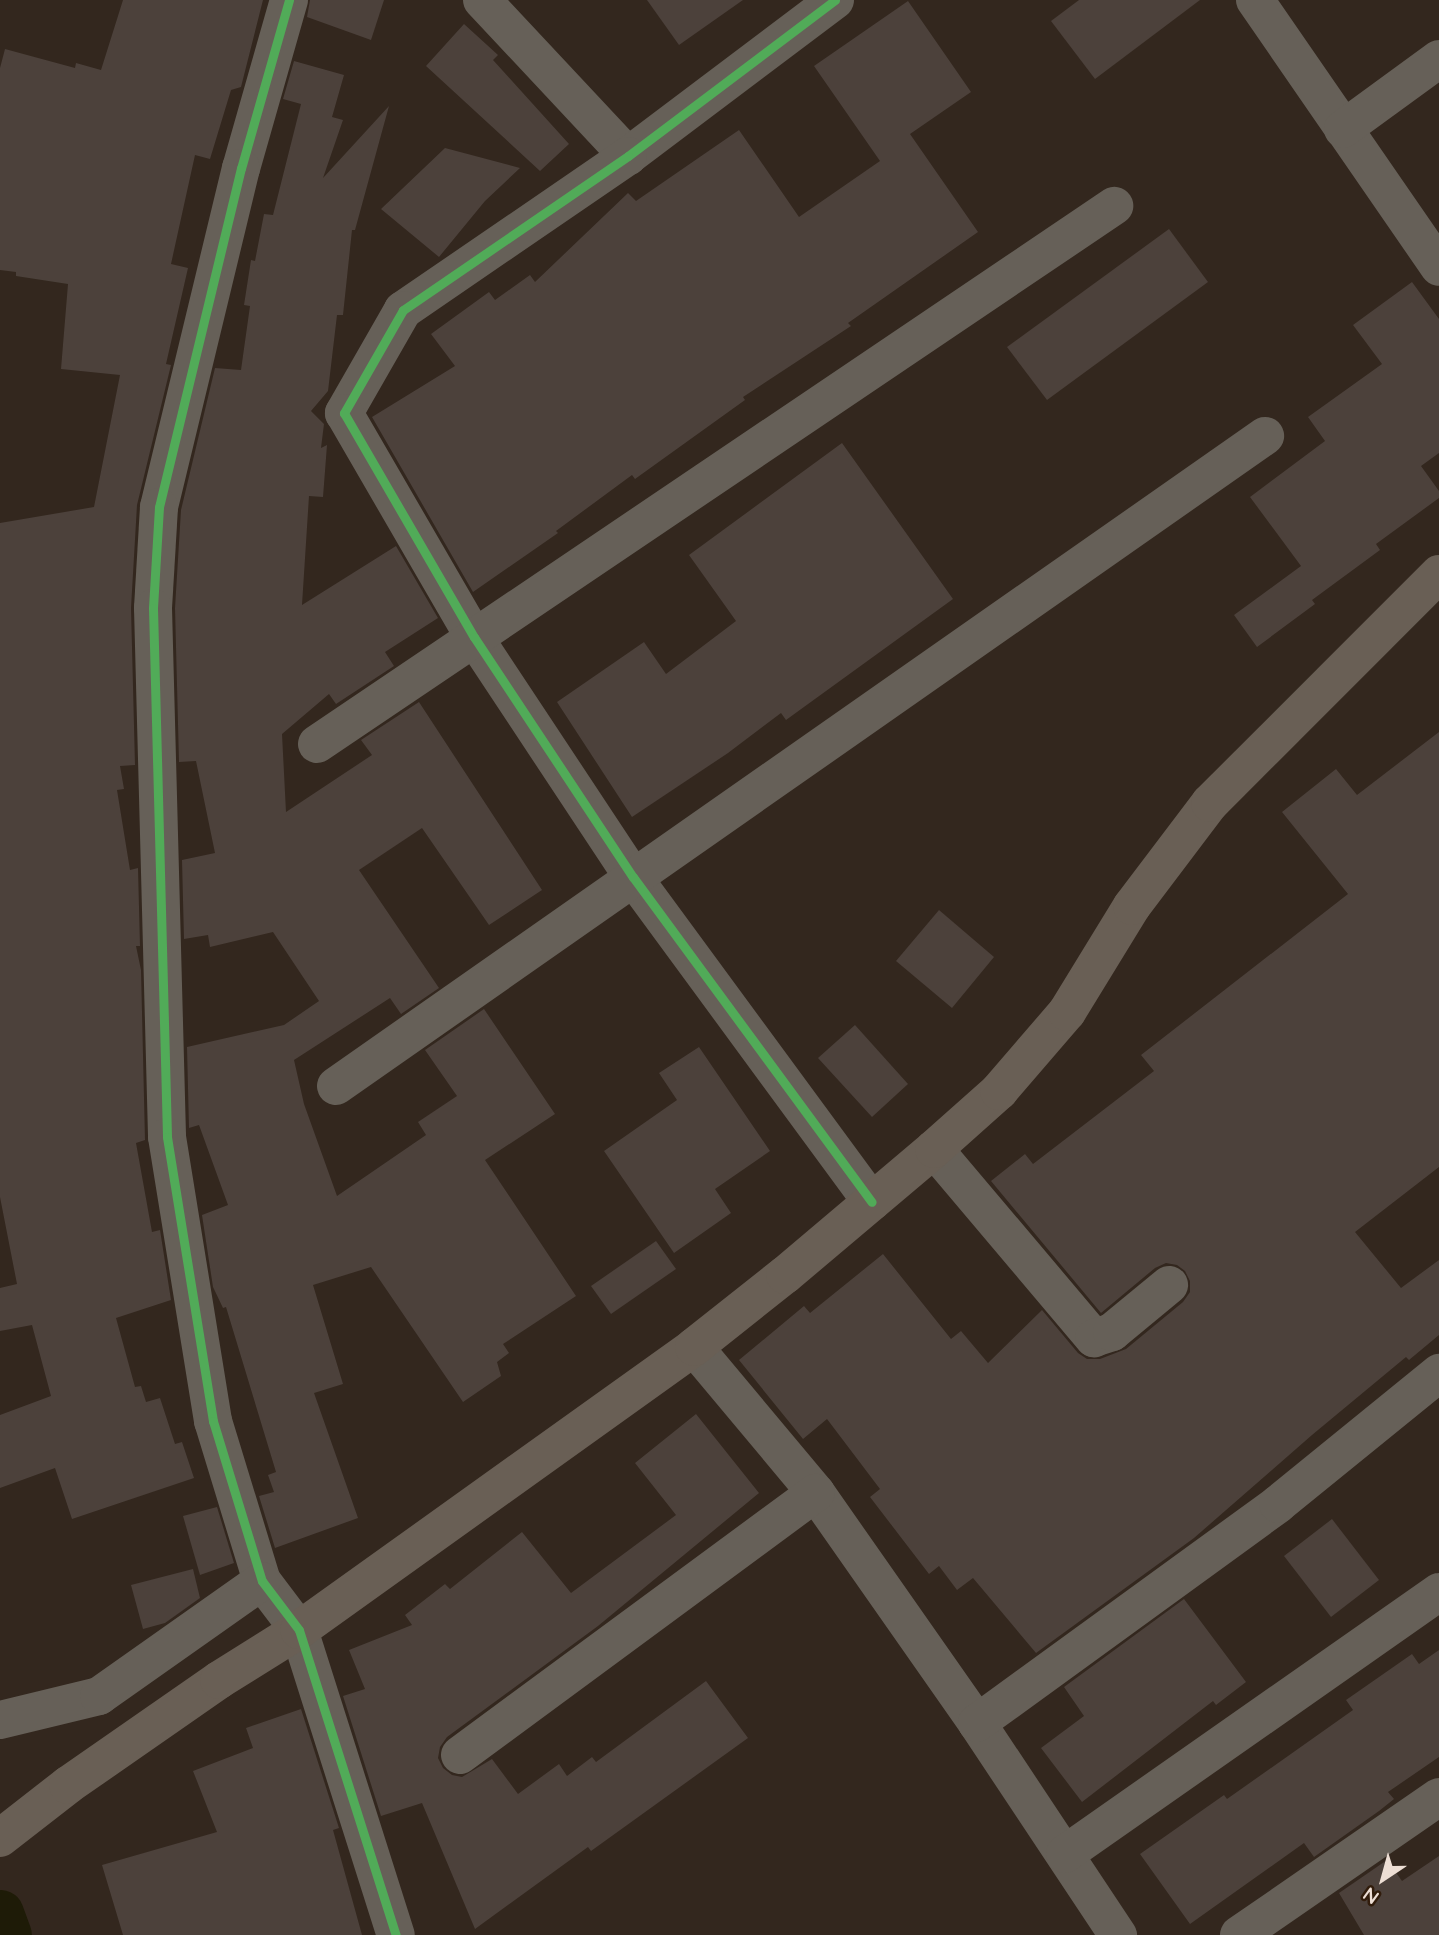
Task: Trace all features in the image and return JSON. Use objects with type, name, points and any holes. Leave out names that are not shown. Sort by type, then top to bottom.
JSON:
[{"type":"main road","points":[[0,1838],[68,1785],[219,1680],[299,1630],[694,1347],[934,1149],[999,1091],[1067,1012],[1132,906],[1210,803],[1439,574]]},
{"type":"street","points":[[289,0],[241,168],[159,507],[153,608],[167,1136],[213,1421],[262,1581],[299,1630],[396,1935]]},
{"type":"street","points":[[482,0],[628,156]]},
{"type":"street","points":[[835,0],[628,156],[403,310],[344,413],[474,637],[633,877],[872,1202]]},
{"type":"street","points":[[1255,0],[1439,267]]},
{"type":"street","points":[[1343,129],[1439,59]]},
{"type":"street","points":[[317,744],[1114,206]]},
{"type":"street","points":[[336,1086],[1265,436]]},
{"type":"street","points":[[934,1149],[1094,1338],[1112,1332],[1170,1285]]},
{"type":"street","points":[[694,1347],[816,1493],[977,1723],[1118,1935]]},
{"type":"street","points":[[977,1723],[1278,1504],[1439,1373]]},
{"type":"street","points":[[460,1755],[816,1493]]},
{"type":"street","points":[[0,1720],[99,1696],[262,1581]]},
{"type":"street","points":[[1065,1854],[1439,1592]]},
{"type":"street","points":[[1239,1935],[1439,1797]]},
{"type":"building","points":[[123,0],[263,0],[241,87],[231,90],[210,159],[195,155],[171,264],[188,268],[166,364],[171,365],[137,505],[131,608],[135,765],[120,766],[124,789],[117,790],[130,870],[138,868],[140,946],[136,946],[141,970],[145,1140],[136,1143],[152,1232],[160,1230],[171,1300],[116,1318],[135,1387],[141,1386],[146,1402],[160,1398],[175,1444],[182,1442],[194,1478],[72,1519],[55,1468],[0,1488],[0,1415],[51,1396],[32,1325],[0,1331],[0,1288],[17,1284],[0,1197],[0,523],[94,507],[120,375],[61,369],[68,284],[16,276],[16,272],[0,270],[0,68],[5,49],[75,68],[76,63],[101,70]]},
{"type":"building","points":[[310,0],[384,0],[371,40],[307,17]]},
{"type":"building","points":[[647,0],[743,0],[679,45]]},
{"type":"building","points":[[1079,0],[1200,0],[1095,79],[1051,21]]},
{"type":"building","points":[[908,1],[971,92],[910,134],[978,232],[848,323],[851,326],[743,397],[745,400],[635,479],[632,475],[556,531],[558,533],[473,592],[372,417],[455,366],[431,334],[489,292],[495,300],[530,275],[535,282],[628,193],[636,201],[739,130],[799,217],[880,161],[814,66]]},
{"type":"building","points":[[464,24],[498,55],[493,60],[569,144],[540,171],[426,66]]},
{"type":"building","points":[[294,61],[344,75],[332,117],[343,120],[323,178],[389,106],[355,230],[352,230],[343,315],[337,315],[328,391],[311,411],[324,424],[321,448],[327,445],[323,497],[309,496],[302,605],[396,546],[438,618],[385,652],[394,666],[336,704],[329,694],[282,734],[286,812],[372,755],[361,740],[419,702],[542,890],[489,925],[422,828],[359,870],[439,988],[401,1014],[390,998],[294,1060],[304,1104],[337,1196],[426,1135],[418,1122],[457,1096],[425,1050],[484,1009],[555,1114],[485,1160],[576,1296],[503,1344],[509,1353],[497,1362],[501,1376],[463,1402],[371,1267],[313,1285],[343,1384],[314,1393],[358,1518],[275,1548],[259,1496],[274,1492],[268,1475],[276,1472],[226,1307],[223,1308],[213,1287],[202,1215],[228,1205],[199,1125],[189,1128],[187,1047],[284,1025],[319,1001],[273,932],[210,947],[208,935],[184,939],[182,860],[215,853],[196,761],[179,762],[175,608],[181,510],[215,368],[241,370],[250,306],[244,305],[251,260],[255,261],[264,214],[273,215],[301,104],[283,99]]},
{"type":"building","points":[[445,148],[520,168],[485,201],[439,257],[381,209]]},
{"type":"building","points":[[1169,229],[1208,282],[1047,400],[1007,347]]},
{"type":"building","points":[[1412,282],[1439,319],[1439,453],[1421,466],[1439,491],[1439,498],[1376,544],[1380,550],[1312,600],[1315,604],[1257,647],[1234,615],[1301,566],[1250,497],[1325,441],[1308,417],[1382,364],[1353,325]]},
{"type":"building","points":[[842,443],[953,599],[786,720],[781,713],[728,753],[632,817],[557,702],[644,642],[666,674],[736,621],[689,555]]},
{"type":"building","points":[[1439,732],[1439,1167],[1355,1232],[1401,1288],[1439,1260],[1439,1335],[1409,1360],[1406,1357],[1194,1538],[1036,1653],[973,1578],[957,1590],[939,1566],[929,1574],[870,1497],[880,1489],[827,1419],[803,1439],[739,1360],[804,1306],[810,1313],[883,1254],[951,1339],[961,1331],[988,1363],[1042,1310],[1078,1353],[1087,1359],[1100,1359],[1126,1349],[1183,1302],[1190,1292],[1190,1281],[1185,1271],[1177,1265],[1166,1263],[1155,1268],[1101,1313],[991,1181],[1025,1154],[1033,1164],[1154,1071],[1141,1055],[1348,894],[1282,812],[1336,769],[1357,795]]},
{"type":"building","points":[[939,910],[994,957],[952,1008],[896,961]]},
{"type":"building","points":[[855,1025],[908,1084],[872,1117],[818,1058]]},
{"type":"building","points":[[699,1047],[770,1151],[715,1189],[731,1213],[674,1253],[604,1151],[677,1100],[659,1073]]},
{"type":"building","points":[[656,1241],[676,1269],[611,1314],[591,1286]]},
{"type":"building","points":[[696,1414],[759,1493],[598,1626],[447,1737],[440,1747],[438,1758],[443,1768],[452,1775],[462,1777],[492,1759],[518,1794],[559,1764],[567,1776],[592,1757],[596,1762],[706,1681],[748,1738],[591,1851],[588,1847],[475,1929],[422,1803],[381,1816],[343,1696],[365,1689],[349,1650],[412,1625],[405,1615],[445,1584],[450,1589],[522,1532],[571,1593],[676,1515],[635,1463]]},
{"type":"building","points":[[217,1507],[234,1563],[200,1575],[183,1516]]},
{"type":"building","points":[[1332,1519],[1379,1580],[1331,1617],[1284,1556]]},
{"type":"building","points":[[193,1569],[200,1598],[165,1623],[143,1629],[131,1585]]},
{"type":"building","points":[[1184,1599],[1246,1682],[1216,1705],[1213,1701],[1082,1802],[1041,1748],[1084,1716],[1064,1687]]},
{"type":"building","points":[[1439,1650],[1439,1757],[1388,1792],[1394,1799],[1379,1811],[1314,1857],[1304,1843],[1190,1924],[1140,1854],[1224,1795],[1227,1799],[1353,1710],[1346,1700],[1412,1654],[1419,1664]]},
{"type":"building","points":[[301,1709],[339,1828],[333,1830],[362,1935],[123,1935],[102,1865],[217,1832],[193,1771],[253,1748],[246,1728]]},
{"type":"building","points":[[1439,1856],[1439,1935],[1364,1935],[1339,1893],[1387,1860],[1402,1881]]},
{"type":"waterway","points":[[0,1913],[8,1935]]},
{"type":"cycle path","points":[[289,0],[241,168],[159,507],[153,608],[167,1137],[213,1421],[262,1581],[299,1630],[396,1935]]},
{"type":"cycle path","points":[[835,0],[628,156],[403,310],[344,413],[474,637],[633,877],[872,1202]]}]
